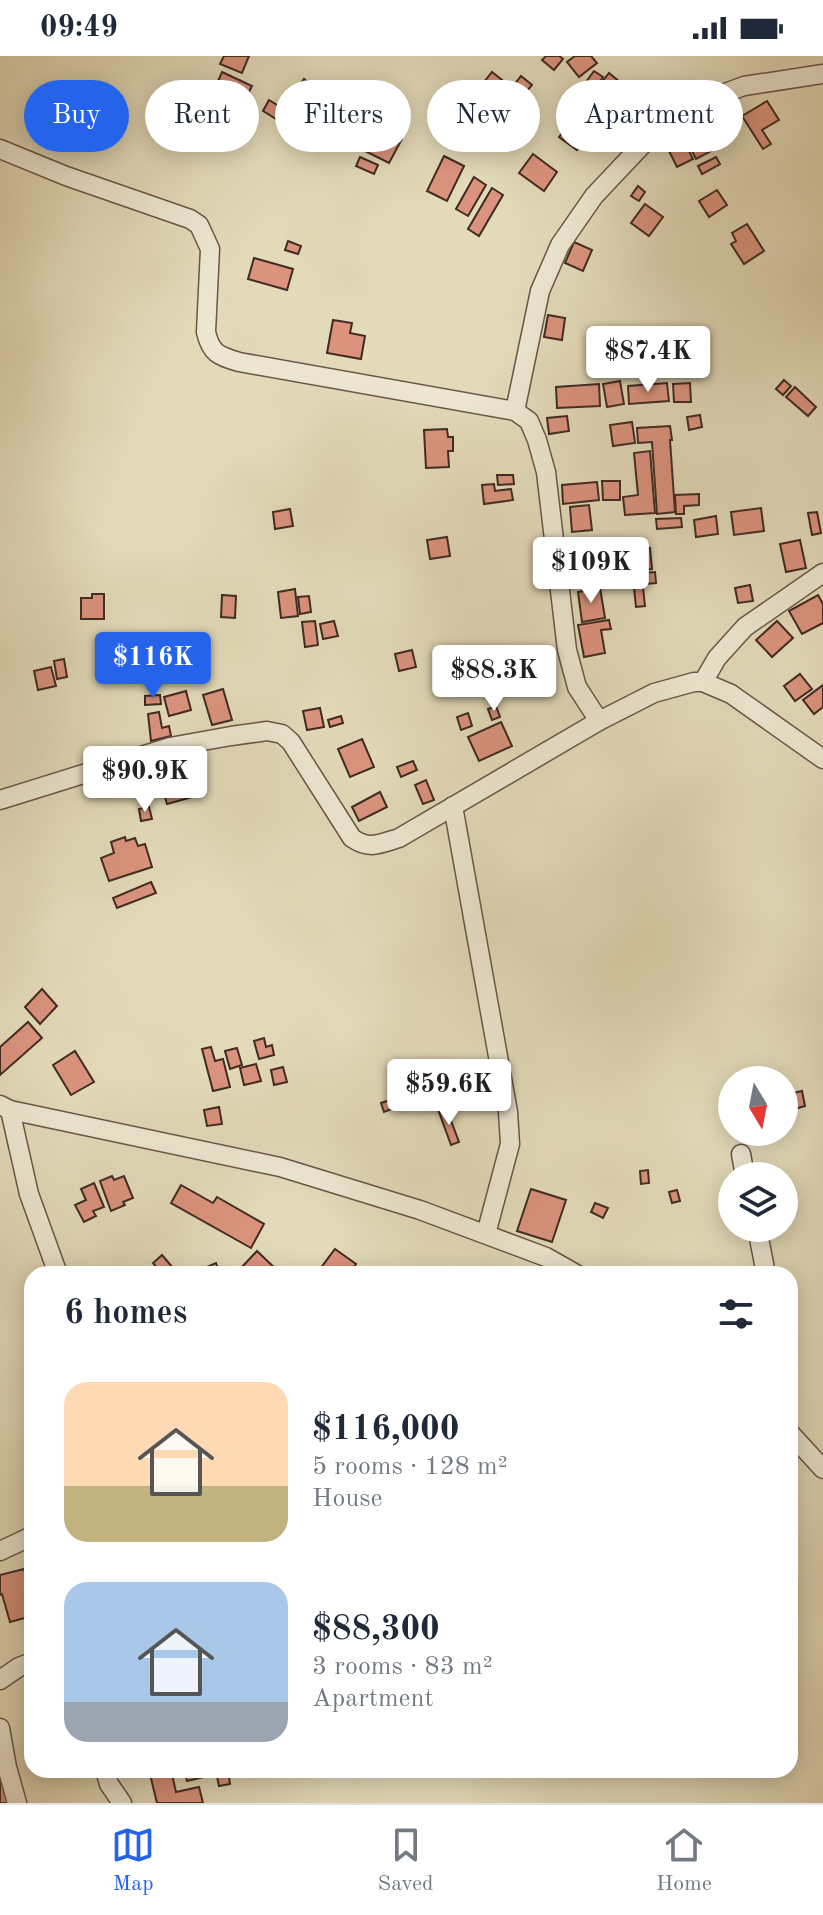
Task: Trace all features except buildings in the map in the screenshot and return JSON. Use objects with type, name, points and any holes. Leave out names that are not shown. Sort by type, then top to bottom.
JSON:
[{"type":"street","points":[[515,411],[540,291],[560,245],[594,196],[643,144],[709,99],[744,86],[823,74]]},
{"type":"street","points":[[0,149],[199,225],[210,249],[206,332],[209,344],[219,356],[515,411],[529,421],[546,472],[567,650],[577,687],[599,721]]},
{"type":"street","points":[[703,682],[717,658],[745,627],[823,573]]},
{"type":"street","points":[[0,800],[170,747],[267,731],[282,734],[291,742],[352,838],[363,845],[379,844],[399,838],[599,721],[654,693],[703,682],[731,694],[823,759]]},
{"type":"street","points":[[453,806],[508,1112],[510,1144],[486,1234]]},
{"type":"street","points":[[55,1266],[29,1194],[5,1108],[280,1167],[420,1210],[546,1257],[562,1266]]},
{"type":"street","points":[[741,1154],[742,1162]]},
{"type":"street","points":[[760,1242],[764,1266]]},
{"type":"street","points":[[798,1442],[823,1469]]},
{"type":"street","points":[[0,1551],[24,1540]]},
{"type":"street","points":[[0,1680],[24,1665]]},
{"type":"street","points":[[0,1728],[17,1803]]},
{"type":"street","points":[[107,1778],[122,1803]]}]
